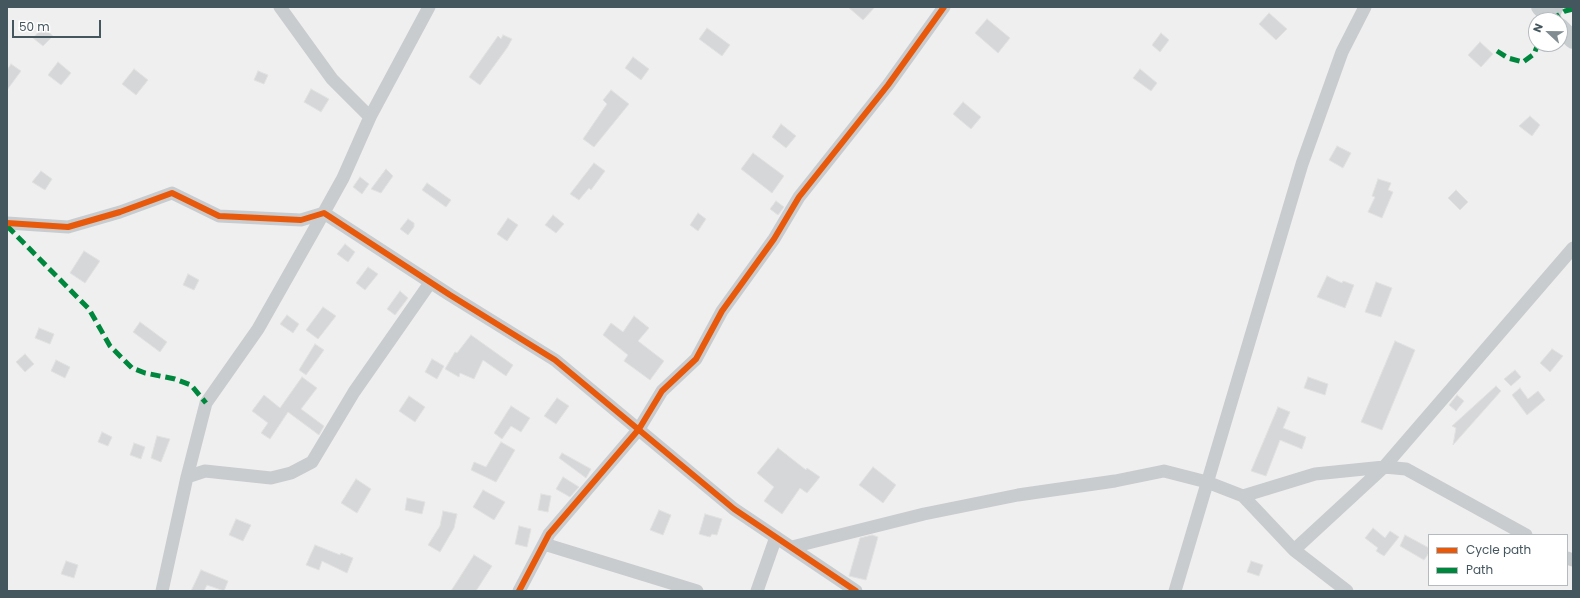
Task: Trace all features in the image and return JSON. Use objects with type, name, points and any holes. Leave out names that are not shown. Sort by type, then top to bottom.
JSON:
[{"type":"street","points":[[280,7],[332,79],[370,117]]},
{"type":"street","points":[[162,591],[187,477],[206,403],[258,329],[324,213],[343,178],[370,117],[429,7]]},
{"type":"street","points":[[519,591],[550,534],[639,429],[662,391],[696,359],[722,311],[774,239],[799,197],[888,85],[944,7]]},
{"type":"street","points":[[1174,591],[1302,164],[1342,52],[1365,7]]},
{"type":"street","points":[[7,222],[68,228],[120,212],[172,193],[219,216],[301,220],[324,213]]},
{"type":"street","points":[[324,213],[430,283],[555,360],[734,509],[856,591]]},
{"type":"street","points":[[1294,550],[1384,467],[1573,248]]},
{"type":"street","points":[[187,477],[205,471],[271,478],[291,473],[312,462],[354,392],[430,283]]},
{"type":"street","points":[[1243,496],[1315,474],[1384,467],[1406,469],[1524,534]]},
{"type":"street","points":[[792,547],[924,514],[1018,495],[1114,481],[1164,471],[1207,482],[1243,496],[1294,550],[1346,591]]},
{"type":"street","points":[[757,591],[776,537]]},
{"type":"street","points":[[544,544],[697,591]]},
{"type":"building","points":[[848,7],[875,7],[863,20]]},
{"type":"building","points":[[1269,13],[1287,29],[1276,40],[1259,24]]},
{"type":"building","points":[[987,19],[1010,38],[998,53],[975,33]]},
{"type":"building","points":[[43,27],[53,36],[43,46],[33,38]]},
{"type":"building","points":[[707,28],[730,45],[722,56],[699,39]]},
{"type":"building","points":[[1161,33],[1169,40],[1160,52],[1152,45]]},
{"type":"building","points":[[503,35],[512,39],[480,85],[469,77],[498,36],[501,39]]},
{"type":"building","points":[[1480,42],[1493,54],[1481,67],[1468,55]]},
{"type":"building","points":[[633,57],[649,69],[641,80],[625,68]]},
{"type":"building","points":[[58,62],[71,73],[61,85],[48,75]]},
{"type":"building","points":[[11,64],[21,71],[7,90],[7,70]]},
{"type":"building","points":[[134,69],[148,80],[136,95],[122,84]]},
{"type":"building","points":[[1140,69],[1157,83],[1151,91],[1133,78]]},
{"type":"building","points":[[258,71],[268,75],[264,84],[254,80]]},
{"type":"building","points":[[311,89],[329,99],[321,112],[304,102]]},
{"type":"building","points":[[611,90],[629,104],[594,147],[583,139],[607,104],[603,100]]},
{"type":"building","points":[[963,102],[981,117],[971,129],[953,114]]},
{"type":"building","points":[[1530,116],[1540,125],[1532,136],[1519,126]]},
{"type":"building","points":[[781,124],[796,136],[786,148],[772,137]]},
{"type":"building","points":[[1337,146],[1351,153],[1343,168],[1329,160]]},
{"type":"building","points":[[753,153],[784,176],[772,193],[741,169]]},
{"type":"building","points":[[594,163],[605,171],[591,190],[589,188],[579,200],[570,194]]},
{"type":"building","points":[[386,169],[393,176],[381,193],[371,189]]},
{"type":"building","points":[[41,171],[52,179],[45,190],[32,182]]},
{"type":"building","points":[[360,177],[369,184],[362,194],[353,187]]},
{"type":"building","points":[[1378,179],[1391,183],[1388,190],[1393,192],[1382,218],[1368,212],[1375,197],[1372,196]]},
{"type":"building","points":[[427,183],[451,200],[446,207],[422,190]]},
{"type":"building","points":[[1456,190],[1468,202],[1460,210],[1448,198]]},
{"type":"building","points":[[776,201],[784,207],[778,215],[770,209]]},
{"type":"building","points":[[698,213],[706,219],[698,231],[690,225]]},
{"type":"building","points":[[553,215],[564,224],[556,233],[545,225]]},
{"type":"building","points":[[508,218],[518,225],[507,241],[497,234]]},
{"type":"building","points":[[408,219],[414,223],[414,227],[408,235],[400,229]]},
{"type":"building","points":[[345,244],[355,252],[348,262],[337,254]]},
{"type":"building","points":[[84,251],[100,261],[85,283],[70,273]]},
{"type":"building","points":[[368,267],[378,274],[365,290],[356,283]]},
{"type":"building","points":[[188,274],[199,280],[194,290],[183,285]]},
{"type":"building","points":[[1327,276],[1342,283],[1343,281],[1354,285],[1345,308],[1317,297]]},
{"type":"building","points":[[1376,282],[1392,288],[1381,317],[1365,312]]},
{"type":"building","points":[[400,291],[408,298],[395,315],[387,309]]},
{"type":"building","points":[[323,307],[336,316],[318,339],[306,330]]},
{"type":"building","points":[[287,315],[299,324],[293,333],[280,324]]},
{"type":"building","points":[[634,316],[649,328],[638,341],[664,361],[650,380],[624,361],[628,355],[603,335],[611,323],[623,332]]},
{"type":"building","points":[[140,322],[167,342],[160,352],[133,332]]},
{"type":"building","points":[[39,328],[54,334],[50,344],[35,338]]},
{"type":"building","points":[[471,335],[513,365],[506,376],[483,360],[474,379],[460,373],[459,377],[445,369],[455,352],[457,353]]},
{"type":"building","points":[[1395,341],[1415,350],[1382,430],[1361,422]]},
{"type":"building","points":[[315,344],[324,350],[306,375],[299,370]]},
{"type":"building","points":[[1552,349],[1563,356],[1550,372],[1540,363]]},
{"type":"building","points":[[25,354],[34,364],[25,372],[16,362]]},
{"type":"building","points":[[432,359],[444,366],[437,379],[425,372]]},
{"type":"building","points":[[56,360],[70,367],[65,378],[51,371]]},
{"type":"building","points":[[1515,370],[1521,377],[1511,386],[1504,379]]},
{"type":"building","points":[[302,377],[317,388],[301,409],[324,426],[319,435],[288,412],[270,439],[261,433],[268,423],[252,411],[264,395],[280,408]]},
{"type":"building","points":[[1308,377],[1328,384],[1325,395],[1304,388]]},
{"type":"building","points":[[1496,386],[1501,391],[1453,445],[1456,428],[1452,426]]},
{"type":"building","points":[[1520,388],[1528,399],[1538,391],[1545,400],[1527,415],[1512,395]]},
{"type":"building","points":[[1457,395],[1464,401],[1456,411],[1449,405]]},
{"type":"building","points":[[409,396],[425,407],[415,422],[399,411]]},
{"type":"building","points":[[557,398],[569,406],[556,424],[544,416]]},
{"type":"building","points":[[511,406],[530,418],[521,432],[511,426],[502,439],[494,433]]},
{"type":"building","points":[[1278,407],[1290,412],[1283,428],[1306,437],[1302,449],[1280,440],[1266,476],[1251,471]]},
{"type":"building","points":[[102,432],[112,437],[108,446],[98,442]]},
{"type":"building","points":[[157,436],[170,439],[161,462],[151,458]]},
{"type":"building","points":[[501,442],[515,450],[496,482],[471,470],[474,462],[486,467]]},
{"type":"building","points":[[134,443],[145,447],[141,459],[130,455]]},
{"type":"building","points":[[778,448],[806,470],[807,468],[820,477],[807,493],[800,488],[782,514],[764,501],[774,487],[757,473]]},
{"type":"building","points":[[562,453],[591,469],[586,478],[559,458]]},
{"type":"building","points":[[873,467],[896,485],[883,503],[859,485]]},
{"type":"building","points":[[563,477],[579,487],[570,497],[556,489]]},
{"type":"building","points":[[356,479],[371,489],[357,513],[341,503]]},
{"type":"building","points":[[483,490],[505,502],[494,520],[473,507]]},
{"type":"building","points":[[541,494],[551,496],[548,512],[538,510]]},
{"type":"building","points":[[407,498],[425,502],[422,514],[405,510]]},
{"type":"building","points":[[659,510],[671,515],[663,535],[650,530]]},
{"type":"building","points":[[443,511],[457,514],[454,528],[440,552],[428,545],[440,526]]},
{"type":"building","points":[[705,514],[722,519],[717,535],[712,534],[710,537],[699,534]]},
{"type":"building","points":[[236,519],[251,525],[243,541],[229,535]]},
{"type":"building","points":[[519,526],[531,529],[527,547],[515,544]]},
{"type":"building","points":[[1373,528],[1385,538],[1390,531],[1399,537],[1384,556],[1376,551],[1378,548],[1365,538]]},
{"type":"building","points":[[872,535],[878,537],[866,580],[849,576],[860,538]]},
{"type":"building","points":[[1405,535],[1428,547],[1428,554],[1424,560],[1400,546]]},
{"type":"building","points":[[315,545],[340,555],[341,553],[353,558],[347,573],[322,561],[319,570],[306,565]]},
{"type":"building","points":[[474,555],[492,566],[476,591],[451,591]]},
{"type":"building","points":[[66,561],[78,565],[74,578],[61,574]]},
{"type":"building","points":[[1251,561],[1263,565],[1259,576],[1247,572]]},
{"type":"building","points":[[201,570],[228,581],[224,591],[207,585],[204,591],[191,591]]},
{"type":"marked path","points":[[1563,12],[1573,9]]},
{"type":"marked path","points":[[1497,51],[1508,58],[1523,62],[1535,52]]},
{"type":"marked path","points":[[7,226],[89,309],[110,346],[132,368],[145,373],[175,379],[191,385],[206,403]]},
{"type":"cycle path","points":[[519,591],[549,534],[639,429],[662,391],[696,359],[722,311],[774,239],[799,197],[888,85],[944,7]]},
{"type":"cycle path","points":[[7,223],[68,227],[120,212],[172,193],[219,216],[301,220],[324,213],[450,295],[555,360],[734,509],[856,591]]}]
